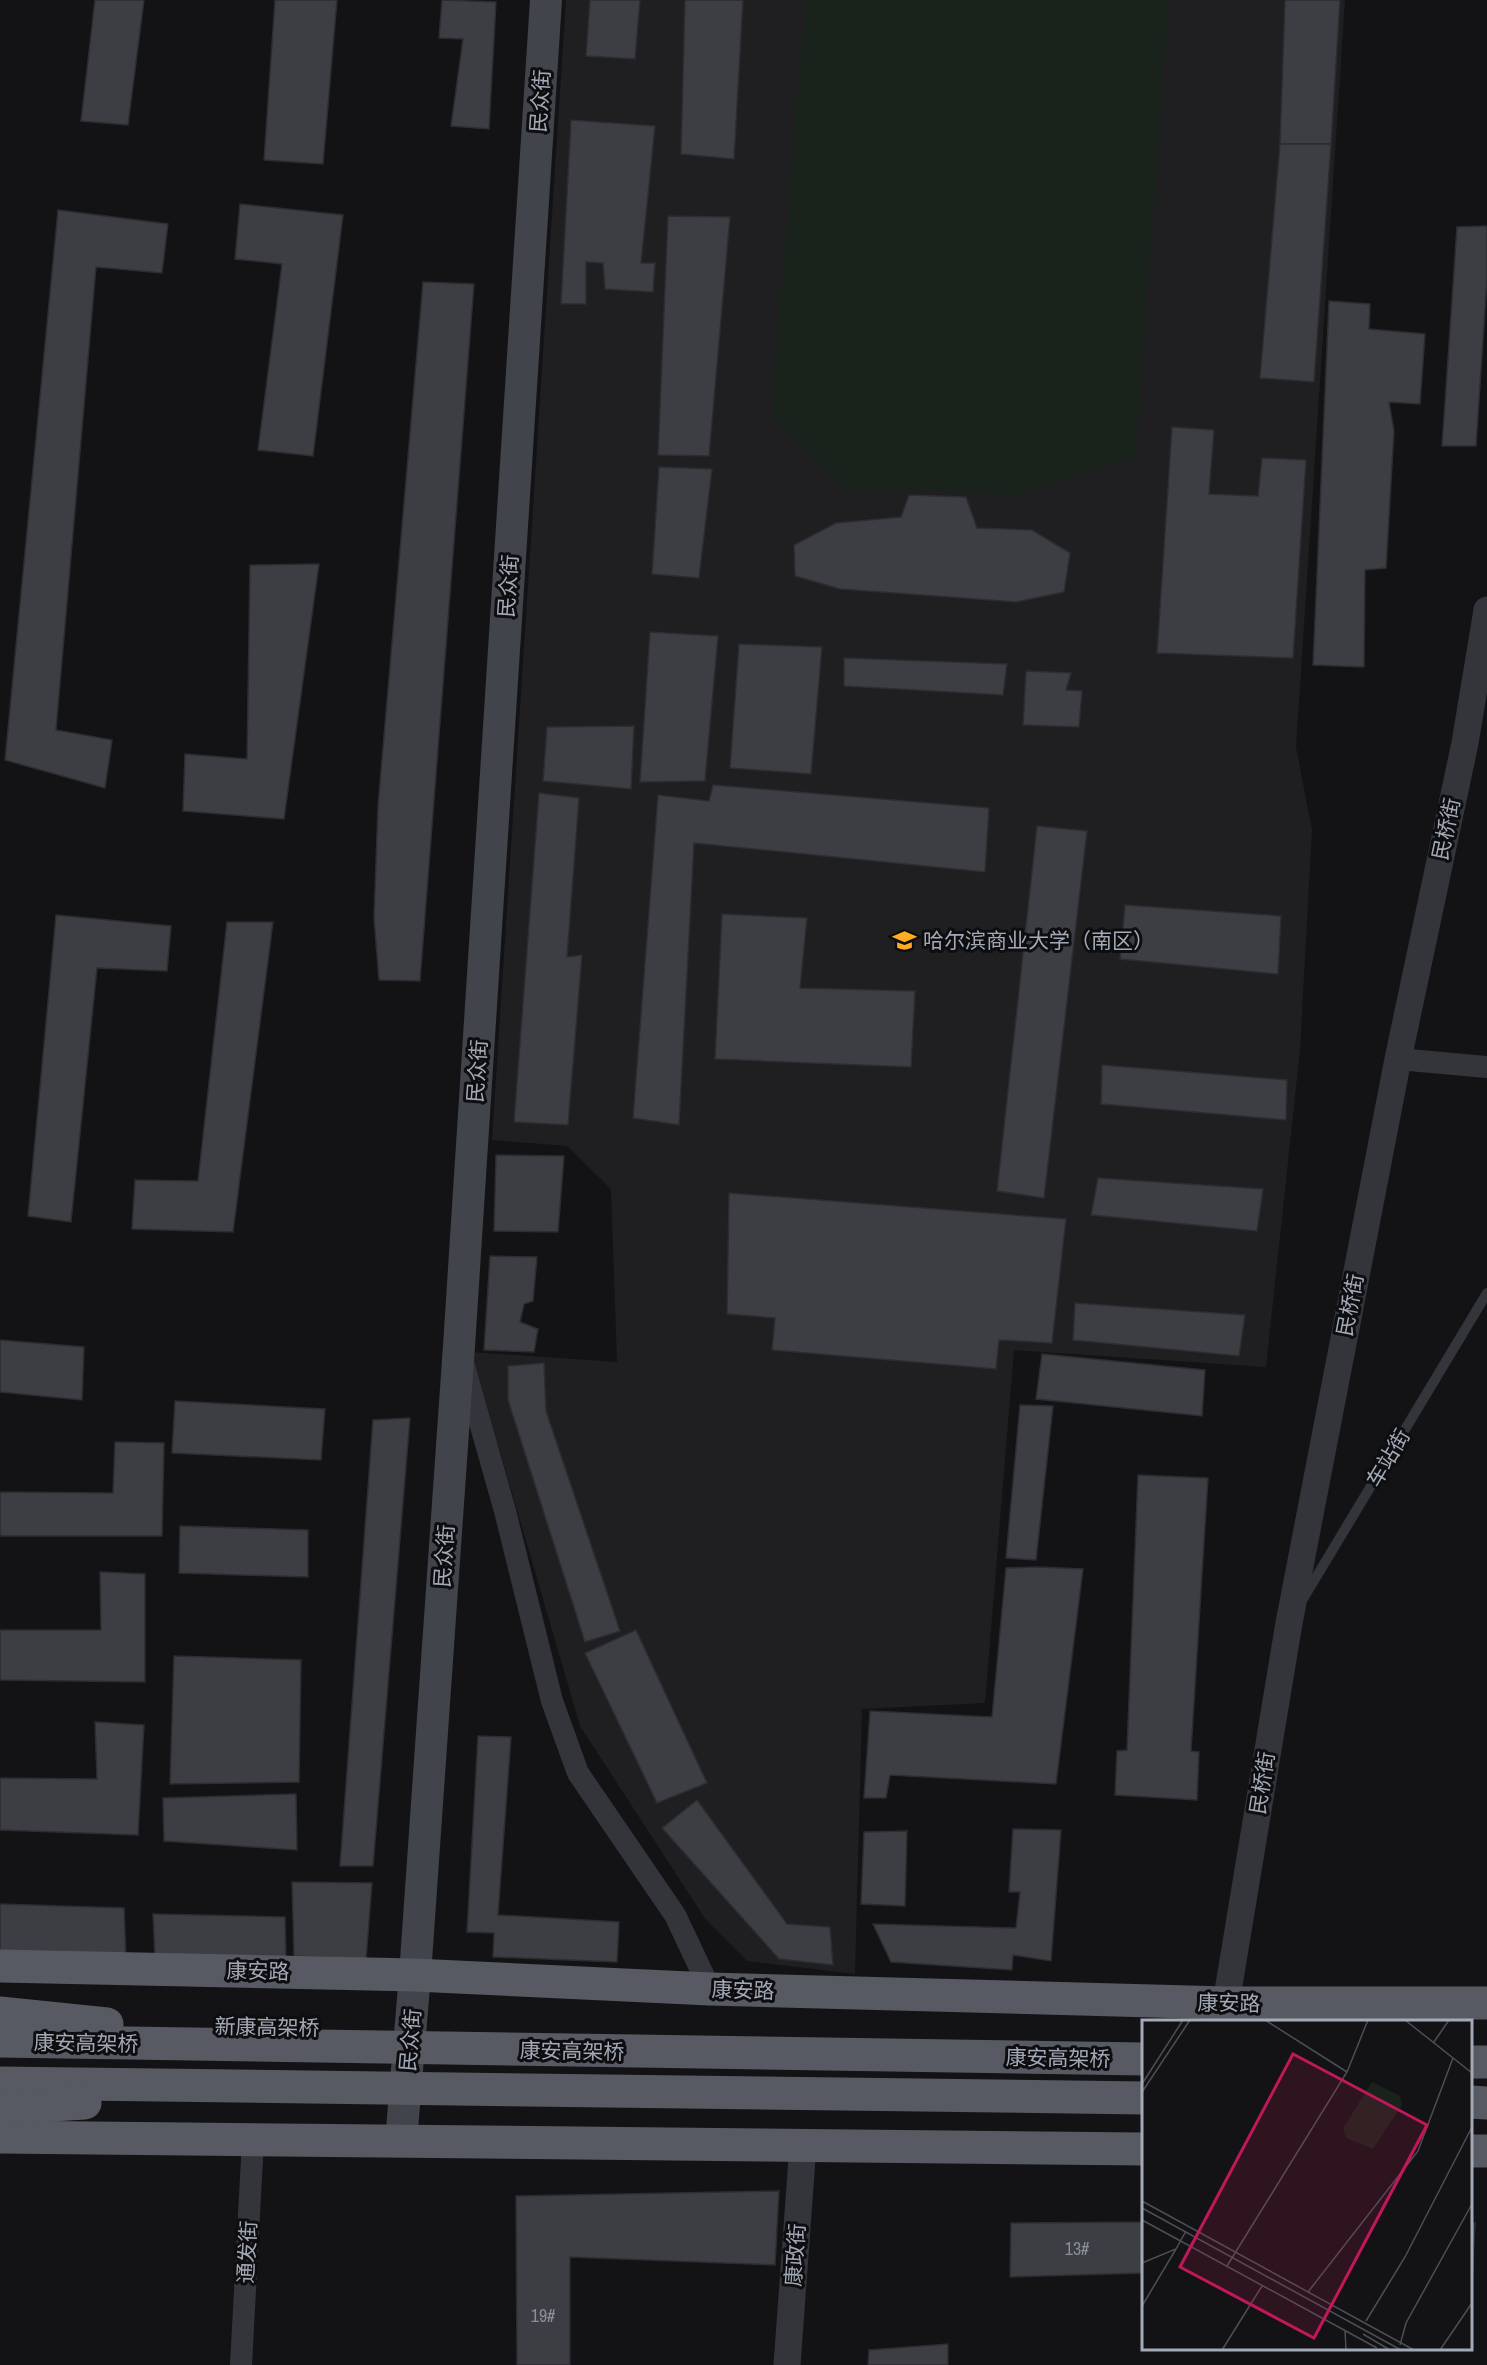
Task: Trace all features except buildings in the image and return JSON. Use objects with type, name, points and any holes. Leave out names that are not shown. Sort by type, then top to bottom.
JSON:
[{"type":"highway","name":"康安路","points":[[0,1966],[415,1975],[710,1989],[1226,2003],[1487,2003]]},
{"type":"highway","name":"新康高架桥","points":[[0,2013],[110,2024],[327,2028],[534,2050]]},
{"type":"highway","name":"康安高架桥","points":[[0,2041],[1142,2059]]},
{"type":"highway","name":"康安高架桥","points":[[0,2083],[1142,2097]]},
{"type":"highway","points":[[0,2108],[108,2102],[336,2105],[532,2089]]},
{"type":"highway","points":[[1472,2102],[1487,2103]]},
{"type":"highway","points":[[0,2137],[1142,2149]]},
{"type":"main road","name":"民众街","points":[[401,2141],[415,1975],[459,1346],[546,0]]},
{"type":"street","name":"民桥街","points":[[1226,2003],[1289,1623],[1398,1059],[1465,743],[1487,610]]},
{"type":"street","points":[[1398,1059],[1487,1067]]},
{"type":"street","points":[[459,1346],[505,1511],[552,1701],[578,1773],[675,1915],[710,1989]]},
{"type":"street","name":"通发街","points":[[241,2365],[253,2140]]},
{"type":"street","name":"康政街","points":[[788,2365],[803,2145]]},
{"type":"lane","name":"车站街","points":[[1289,1623],[1487,1293]]},
{"type":"shaded area","name":"哈尔滨商业大学（南区）","points":[[566,0],[1345,0],[1296,747],[1312,830],[1300,1050],[1266,1367],[1014,1350],[985,1703],[862,1709],[855,1974],[747,1961],[706,1920],[580,1726],[471,1352],[617,1362],[611,1189],[567,1146],[492,1140]]},
{"type":"shaded area","points":[[805,0],[1169,0],[1135,458],[1018,495],[846,488],[771,413]]},
{"type":"place","name":"哈尔滨商业大学（南区）","points":[[905,940]]}]
